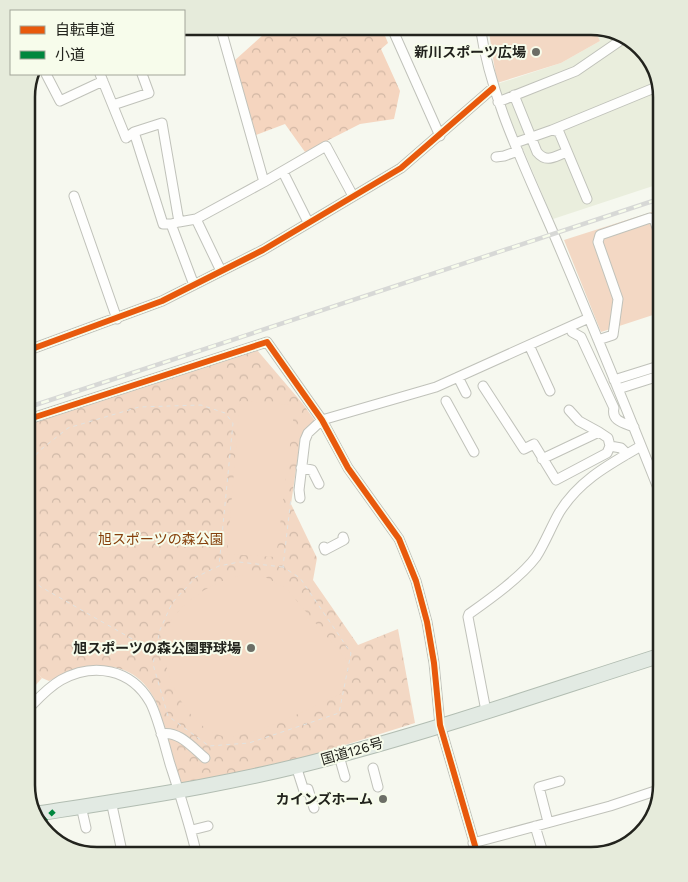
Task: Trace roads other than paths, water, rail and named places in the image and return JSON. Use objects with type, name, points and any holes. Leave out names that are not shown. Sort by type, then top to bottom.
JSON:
[{"type":"highway","name":"国道126号","points":[[41,813],[179,792],[339,756],[653,658]]},
{"type":"street","points":[[223,35],[264,182]]},
{"type":"street","points":[[396,35],[440,136]]},
{"type":"street","points":[[481,35],[486,63],[498,102],[653,476]]},
{"type":"street","points":[[498,102],[576,71],[619,42]]},
{"type":"street","points":[[47,75],[60,101],[102,78],[126,138],[134,132],[162,123],[175,223],[194,285]]},
{"type":"street","points":[[113,105],[149,93],[142,75]]},
{"type":"street","points":[[35,348],[162,301],[262,250],[401,168],[493,88]]},
{"type":"street","points":[[496,157],[504,156],[531,137],[652,89]]},
{"type":"street","points":[[514,95],[537,152],[542,158],[548,159],[567,152]]},
{"type":"street","points":[[552,130],[559,132],[587,199]]},
{"type":"street","points":[[134,132],[163,224],[196,219],[283,172],[326,146],[353,196]]},
{"type":"street","points":[[283,172],[308,222]]},
{"type":"street","points":[[74,196],[117,319]]},
{"type":"street","points":[[584,350],[613,335],[618,299],[598,242],[600,234],[650,218],[653,219]]},
{"type":"street","points":[[196,219],[221,271]]},
{"type":"street","points":[[295,498],[299,490],[305,440],[308,433],[322,420],[436,387],[589,318]]},
{"type":"street","points":[[572,332],[581,336],[584,350],[614,408],[616,420],[634,427]]},
{"type":"street","points":[[35,417],[266,342],[322,420],[348,468],[399,539],[416,581],[427,622],[434,663],[440,725],[475,847]]},
{"type":"street","points":[[528,345],[550,391]]},
{"type":"street","points":[[614,380],[653,369]]},
{"type":"street","points":[[458,377],[466,393]]},
{"type":"street","points":[[618,389],[653,378]]},
{"type":"street","points":[[483,386],[524,449],[534,444],[556,480],[607,453],[610,446],[608,438],[580,422],[569,410]]},
{"type":"street","points":[[446,401],[474,452]]},
{"type":"street","points":[[542,459],[599,432]]},
{"type":"street","points":[[610,446],[621,448],[626,454]]},
{"type":"street","points":[[486,711],[468,617],[469,614],[518,575],[536,557],[560,511],[593,474],[641,446]]},
{"type":"street","points":[[301,468],[312,470],[320,484]]},
{"type":"street","points":[[324,547],[325,550],[344,540],[343,537]]},
{"type":"street","points":[[35,701],[61,680],[89,672],[108,671],[128,678],[141,690],[151,704],[192,830],[195,847]]},
{"type":"street","points":[[161,734],[168,732],[177,735],[205,758]]},
{"type":"street","points":[[339,756],[345,777]]},
{"type":"street","points":[[296,766],[314,808]]},
{"type":"street","points":[[373,768],[378,787]]},
{"type":"street","points":[[548,822],[539,787],[560,781]]},
{"type":"street","points":[[473,843],[610,806],[652,792]]},
{"type":"street","points":[[111,801],[121,847]]},
{"type":"street","points":[[81,806],[86,828]]},
{"type":"street","points":[[192,830],[208,826]]},
{"type":"street","points":[[535,826],[541,847]]},
{"type":"railway","points":[[35,405],[653,201]]},
{"type":"place","name":"新川スポーツ広場","points":[[536,52]]},
{"type":"place","name":"旭スポーツの森公園野球場","points":[[251,648]]},
{"type":"place","name":"カインズホーム","points":[[383,799]]},
{"type":"park label","name":"旭スポーツの森公園","points":[[161,539]]}]
